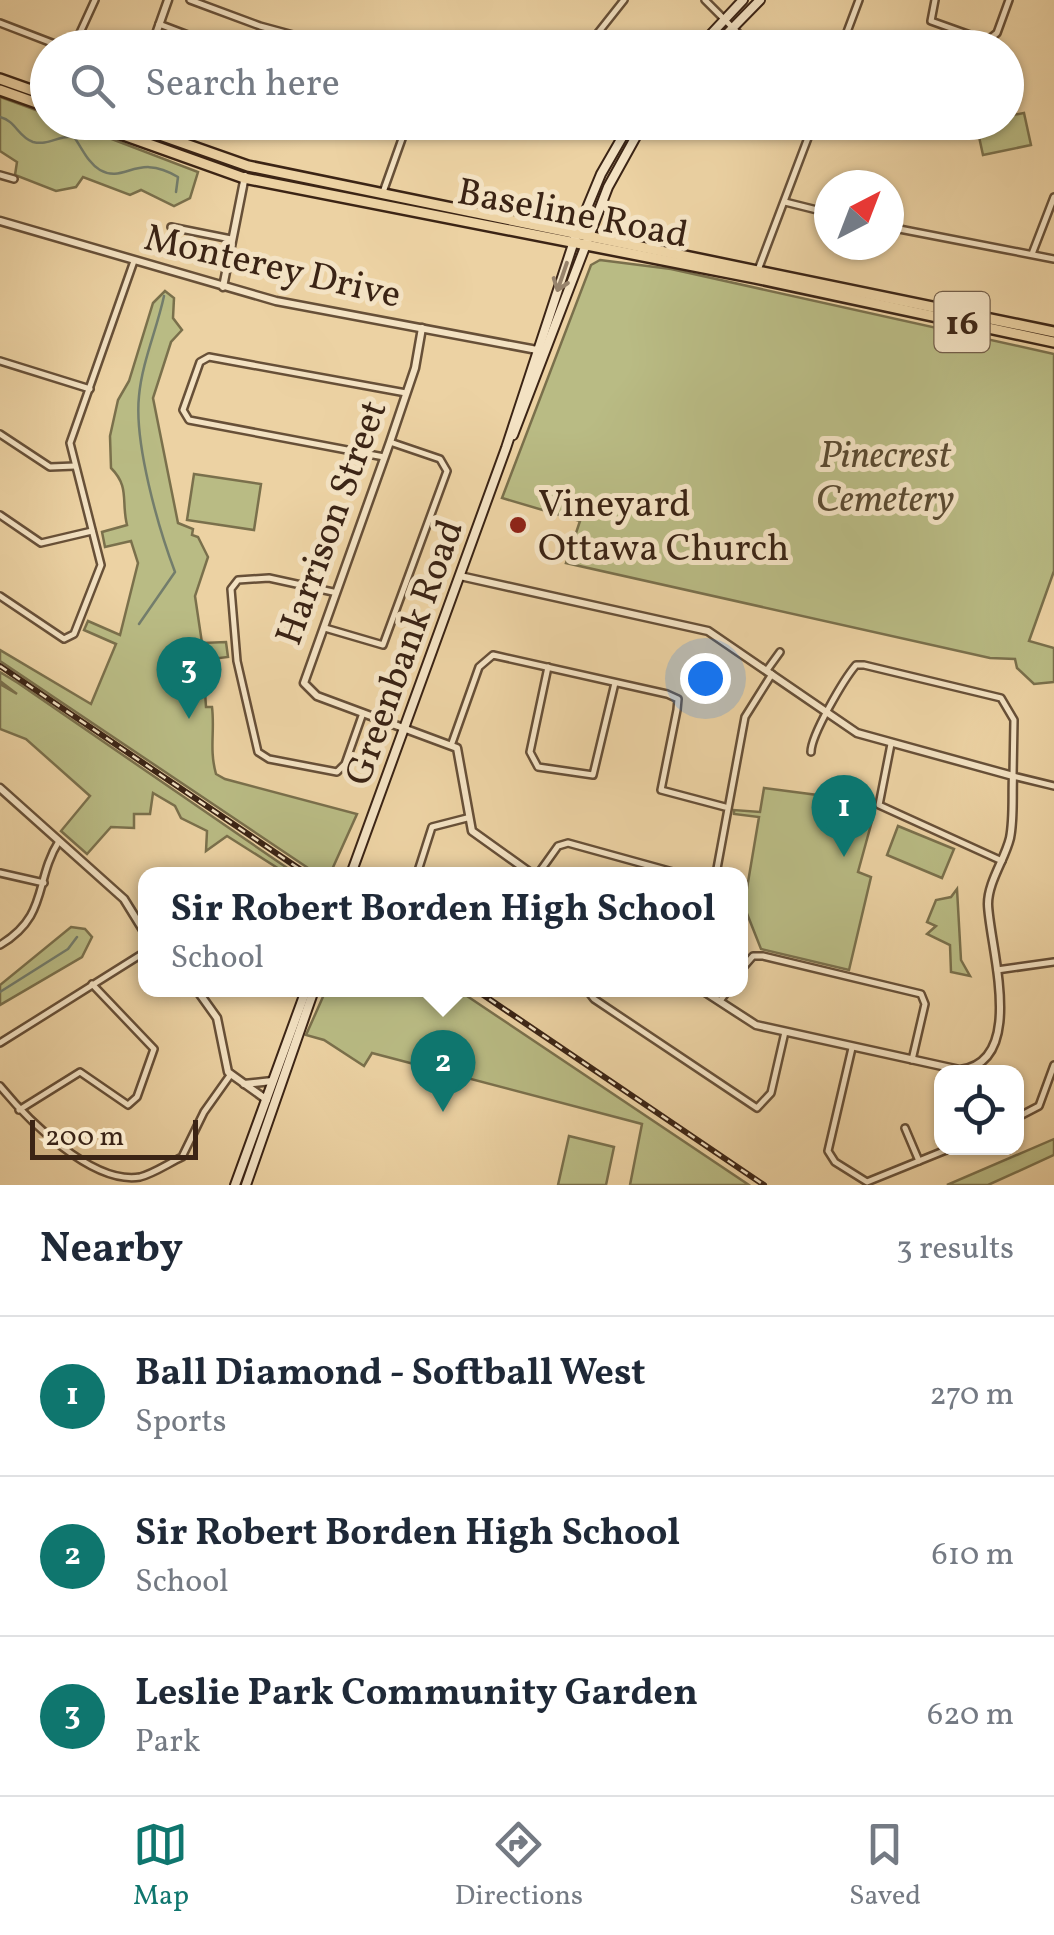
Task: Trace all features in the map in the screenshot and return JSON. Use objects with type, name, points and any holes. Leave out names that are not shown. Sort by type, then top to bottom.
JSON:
[{"type":"main road","points":[[715,30],[743,0]]},
{"type":"main road","points":[[733,28],[760,0]]},
{"type":"main road","points":[[0,78],[30,89]]},
{"type":"main road","points":[[0,90],[30,101]]},
{"type":"main road","name":"Baseline Road","points":[[137,140],[244,178],[590,234],[1054,342]]},
{"type":"main road","name":"Baseline Road","points":[[174,140],[248,166],[585,247],[757,273],[1054,332]]},
{"type":"main road","name":"Greenbank Road","points":[[506,448],[577,232],[600,174],[620,140]]},
{"type":"main road","name":"Greenbank Road","points":[[354,867],[506,448],[618,166],[633,140]]},
{"type":"main road","points":[[234,1185],[303,997]]},
{"type":"main road","points":[[246,1185],[312,997]]},
{"type":"street","points":[[79,30],[95,0]]},
{"type":"street","points":[[157,30],[168,0]]},
{"type":"street","points":[[190,0],[278,30]]},
{"type":"street","points":[[600,30],[624,0]]},
{"type":"street","points":[[704,0],[733,28]]},
{"type":"street","points":[[848,30],[859,0]]},
{"type":"street","points":[[935,0],[931,21],[955,30]]},
{"type":"street","points":[[998,30],[1009,0]]},
{"type":"street","points":[[0,23],[30,34]]},
{"type":"street","points":[[159,24],[175,30]]},
{"type":"street","points":[[381,199],[402,140]]},
{"type":"street","points":[[757,273],[808,140]]},
{"type":"street","points":[[222,287],[248,166]]},
{"type":"street","points":[[0,175],[14,179]]},
{"type":"street","points":[[1032,254],[1054,197]]},
{"type":"street","points":[[786,202],[814,209]]},
{"type":"street","name":"Monterey Drive","points":[[0,220],[222,287],[536,350]]},
{"type":"street","points":[[171,227],[232,240]]},
{"type":"street","points":[[904,229],[1054,259]]},
{"type":"street","points":[[0,596],[70,639],[101,566],[70,444],[134,260]]},
{"type":"street","name":"Harrison Street","points":[[422,328],[390,442],[303,677],[306,689],[452,743]]},
{"type":"street","points":[[384,457],[189,420],[183,410],[200,362],[209,356],[406,393]]},
{"type":"street","points":[[0,361],[90,388]]},
{"type":"street","points":[[0,434],[50,467],[74,466]]},
{"type":"street","points":[[322,626],[378,646],[389,636],[447,471],[440,458],[390,442]]},
{"type":"street","points":[[0,515],[40,543],[92,531]]},
{"type":"street","points":[[460,576],[708,631],[858,733],[1054,786]]},
{"type":"street","points":[[334,592],[269,578],[238,580],[231,589],[237,661],[258,752],[269,758],[336,772],[345,764],[363,712]]},
{"type":"street","points":[[718,867],[726,835],[725,807],[744,717],[780,652]]},
{"type":"street","points":[[524,867],[476,836],[466,818],[459,753],[452,743],[486,657],[548,667],[678,699],[661,790],[725,807]]},
{"type":"street","points":[[712,997],[747,1022],[852,1048],[960,1070],[984,1058],[1003,1009],[988,900],[1011,828],[1014,720],[1001,698],[990,692],[856,664],[811,739],[812,752]]},
{"type":"street","points":[[548,667],[530,752],[538,767],[593,775],[615,683]]},
{"type":"street","points":[[891,744],[878,805],[1002,860]]},
{"type":"street","points":[[0,788],[124,899],[138,921]]},
{"type":"street","points":[[420,867],[432,827],[466,818]]},
{"type":"street","points":[[0,945],[22,928],[37,909],[60,842]]},
{"type":"street","points":[[541,867],[558,846],[568,844],[654,867]]},
{"type":"street","points":[[0,873],[44,884]]},
{"type":"street","points":[[748,961],[753,956],[763,956],[921,994],[925,1004],[912,1060]]},
{"type":"street","points":[[0,1043],[138,957]]},
{"type":"street","points":[[998,970],[1054,962]]},
{"type":"street","points":[[19,1110],[80,1072],[116,1100],[128,1105],[137,1097],[154,1049],[92,984]]},
{"type":"street","points":[[204,997],[214,1009],[230,1074],[274,1106]]},
{"type":"street","points":[[592,997],[758,1108],[771,1094],[785,1032]]},
{"type":"street","points":[[720,1002],[723,997]]},
{"type":"street","points":[[852,1048],[829,1156],[868,1182],[934,1155]]},
{"type":"street","points":[[1024,1114],[1039,1106],[1054,1065]]},
{"type":"street","points":[[0,1086],[19,1110],[90,1167],[138,1178],[182,1158],[204,1112],[230,1074]]},
{"type":"street","points":[[242,1084],[272,1080]]},
{"type":"street","points":[[905,1128],[919,1162]]},
{"type":"green space","points":[[0,97],[30,108],[30,140],[114,140],[198,172],[190,198],[174,206],[141,190],[130,195],[83,177],[76,187],[56,191],[15,175],[17,162],[0,151]]},
{"type":"green space","points":[[1024,113],[1031,145],[983,155],[980,140],[1024,140]]},
{"type":"green space","name":"Pinecrest Cemetery","points":[[600,260],[671,269],[1054,354],[1054,571],[1029,641],[1054,648],[1054,682],[1034,684],[1017,668],[1015,659],[990,658],[566,563],[580,521],[502,498],[591,265]]},
{"type":"green space","points":[[165,291],[174,298],[173,318],[182,330],[171,342],[153,398],[178,523],[193,529],[192,535],[198,537],[208,557],[195,596],[202,643],[226,642],[228,657],[203,660],[206,707],[212,707],[216,774],[357,814],[333,867],[307,867],[0,661],[0,650],[91,704],[116,644],[84,630],[88,621],[120,635],[138,563],[131,541],[105,547],[102,532],[127,525],[123,488],[111,468],[110,436],[118,400],[129,381],[153,303]]},
{"type":"green space","points":[[194,474],[261,484],[254,530],[187,520]]},
{"type":"green space","points":[[0,672],[286,867],[276,867],[227,836],[206,851],[207,831],[181,818],[175,806],[153,793],[150,814],[134,814],[134,828],[111,827],[87,854],[61,831],[90,796],[26,739],[0,729],[0,684],[17,694],[0,681]]},
{"type":"green space","points":[[764,788],[871,802],[875,810],[858,872],[871,877],[849,970],[761,949],[748,916],[748,882],[759,817],[734,814],[734,810],[760,812]]},
{"type":"green space","points":[[898,826],[954,849],[942,878],[887,855]]},
{"type":"green space","points":[[957,889],[961,960],[970,976],[951,972],[950,945],[927,934],[936,926],[927,922],[936,900],[951,897]]},
{"type":"green space","points":[[71,927],[85,929],[92,937],[82,957],[0,1005],[0,985]]},
{"type":"green space","points":[[323,997],[468,997],[749,1185],[630,1185],[642,1124],[372,1053],[364,1066],[324,1040],[306,1035]]},
{"type":"green space","points":[[569,1136],[614,1147],[606,1185],[558,1185]]},
{"type":"green space","points":[[1054,1139],[1054,1155],[988,1185],[947,1185],[1024,1155]]},
{"type":"waterway","points":[[0,117],[33,142],[55,140]]},
{"type":"waterway","points":[[76,140],[100,170],[164,170],[178,177],[176,192]]},
{"type":"waterway","points":[[139,624],[175,572],[149,485],[138,415],[143,371],[164,296]]},
{"type":"waterway","points":[[0,992],[68,949],[77,937]]},
{"type":"railway","points":[[0,666],[297,867]]},
{"type":"railway","points":[[486,997],[764,1185]]},
{"type":"place","name":"Vineyard Ottawa Church","points":[[518,525]]},
{"type":"place","name":"Leslie Park Community Garden","points":[[189,719]]},
{"type":"place","name":"Ball Diamond - Softball West","points":[[844,857]]},
{"type":"place","name":"Sir Robert Borden High School","points":[[443,1112]]}]
